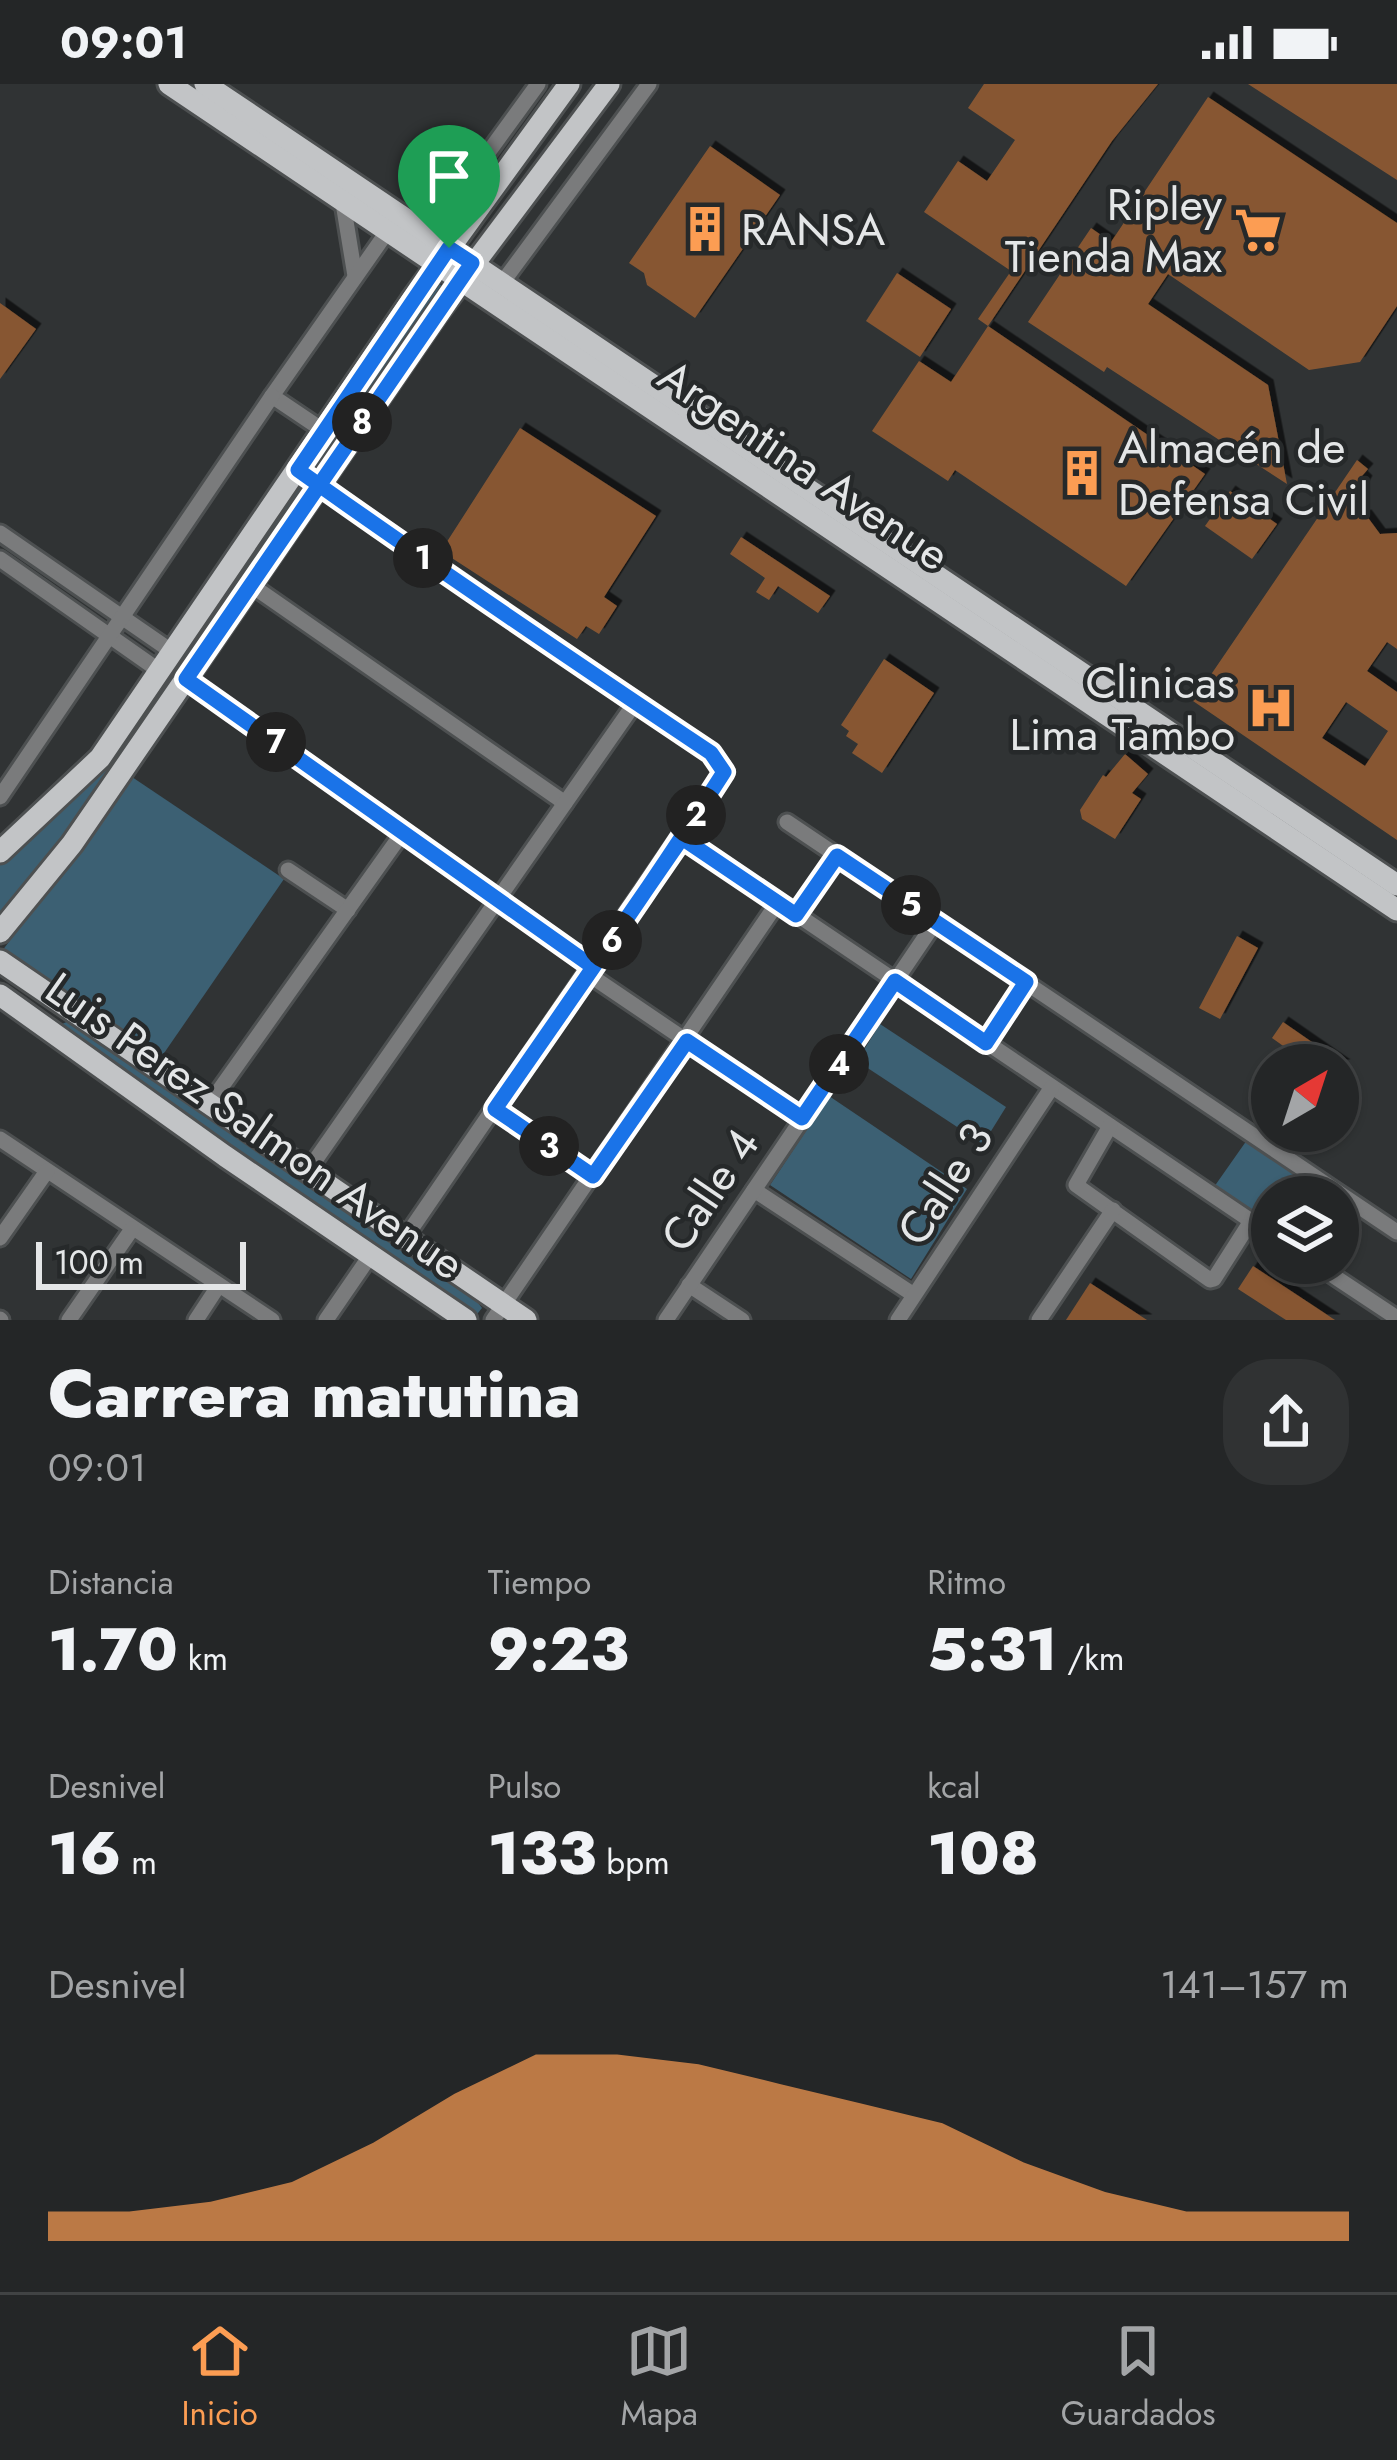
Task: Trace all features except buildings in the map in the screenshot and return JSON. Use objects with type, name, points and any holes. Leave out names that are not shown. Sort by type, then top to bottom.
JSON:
[{"type":"main road","name":"Argentina Avenue","points":[[169,84],[386,232],[466,272],[1397,910]]},
{"type":"main road","name":"Argentina Avenue","points":[[206,84],[429,234],[443,257]]},
{"type":"main road","points":[[0,852],[86,774],[168,663],[443,257],[569,84]]},
{"type":"main road","points":[[0,932],[72,844],[466,272],[609,84]]},
{"type":"main road","name":"Argentina Avenue","points":[[466,272],[502,283],[1397,885]]},
{"type":"main road","points":[[0,961],[405,1238],[498,1312],[526,1320]]},
{"type":"main road","name":"Luis Perez Salmon Avenue","points":[[0,995],[466,1320]]},
{"type":"main road","points":[[43,1029],[46,1011],[62,1004]]},
{"type":"street","points":[[429,234],[538,84]]},
{"type":"street","points":[[502,283],[649,84]]},
{"type":"street","points":[[343,203],[355,276]]},
{"type":"street","points":[[2,792],[386,232]]},
{"type":"street","points":[[272,396],[324,431]]},
{"type":"street","points":[[298,470],[720,762],[724,772],[405,1238]]},
{"type":"street","points":[[0,533],[124,619],[168,663]]},
{"type":"street","points":[[0,560],[111,637],[168,663]]},
{"type":"street","points":[[251,585],[565,803]]},
{"type":"street","points":[[186,679],[687,1041],[802,1118]]},
{"type":"street","points":[[308,1172],[635,703]]},
{"type":"street","points":[[787,823],[1397,1232]]},
{"type":"street","points":[[210,1103],[403,832]]},
{"type":"street","points":[[682,838],[1251,1220]]},
{"type":"street","points":[[796,915],[837,856]]},
{"type":"street","points":[[288,870],[348,910]]},
{"type":"street","points":[[498,1312],[778,902]]},
{"type":"street","name":"Calle 4","points":[[666,1320],[936,921]]},
{"type":"street","points":[[986,1043],[1026,982]]},
{"type":"street","name":"Calle 3","points":[[898,1320],[1052,1087]]},
{"type":"street","points":[[495,1109],[593,1176]]},
{"type":"street","points":[[1110,1126],[1075,1183],[1212,1281],[1251,1222]]},
{"type":"street","points":[[0,1139],[272,1320]]},
{"type":"street","points":[[0,1238],[47,1171]]},
{"type":"street","points":[[754,1190],[914,1295]]},
{"type":"street","points":[[1039,1320],[1113,1210]]},
{"type":"street","points":[[70,1320],[132,1229]]},
{"type":"street","points":[[326,1320],[370,1256]]},
{"type":"street","points":[[1346,1284],[1397,1318]]},
{"type":"street","points":[[196,1320],[219,1285]]},
{"type":"street","points":[[689,1285],[742,1320]]},
{"type":"shaded area","points":[[437,282],[449,291],[92,802],[0,912],[0,859],[13,843],[81,793]]},
{"type":"shaded area","points":[[132,777],[284,879],[160,1059],[2,951]]},
{"type":"shaded area","points":[[73,1019],[482,1308],[474,1318],[60,1031],[60,1025]]},
{"type":"shaded area","points":[[880,1024],[1006,1107],[983,1144],[857,1061]]},
{"type":"shaded area","points":[[829,1096],[967,1189],[911,1279],[770,1185]]},
{"type":"shaded area","points":[[1247,1140],[1251,1152],[1265,1152],[1300,1176],[1251,1176],[1251,1213],[1214,1187]]},
{"type":"place","name":"RANSA","points":[[705,229]]},
{"type":"place","name":"Ripley Tienda Max","points":[[1258,230]]},
{"type":"place","name":"Almacén de Defensa Civil","points":[[1082,473]]},
{"type":"place","name":"Clinicas Lima Tambo","points":[[1271,708]]},
{"type":"route","points":[[449,248],[298,470],[319,485],[421,556],[711,753],[724,772],[682,838],[588,974],[495,1109],[593,1176],[687,1041],[802,1118],[895,981],[986,1043],[1026,982],[837,856],[796,915],[682,838],[593,967],[496,901],[186,679],[251,585],[319,485],[435,316],[472,263],[449,248]]}]
